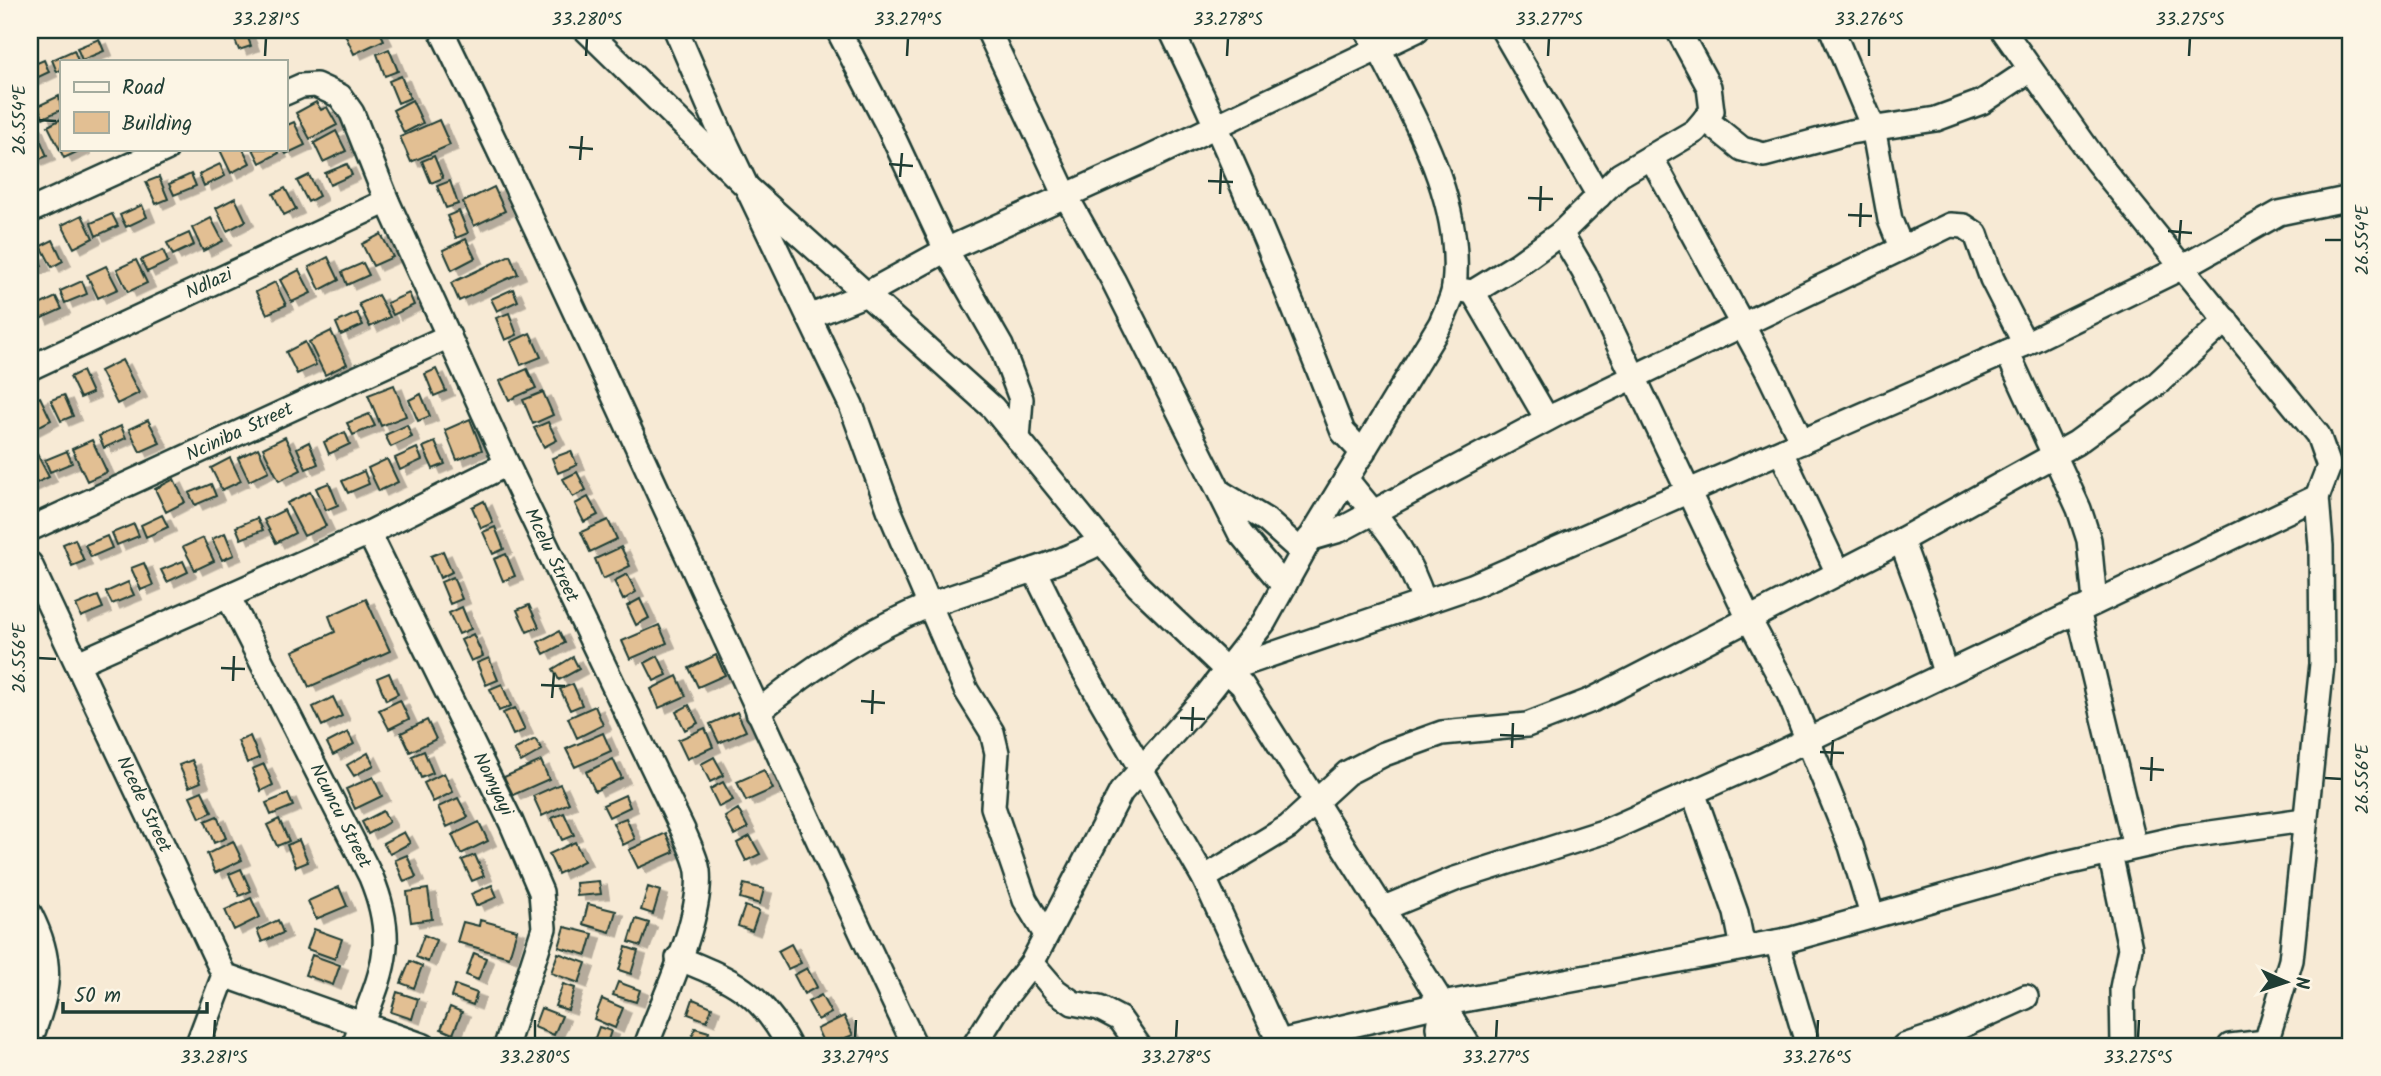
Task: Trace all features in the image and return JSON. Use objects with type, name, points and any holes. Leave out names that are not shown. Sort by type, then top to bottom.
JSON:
[{"type":"street","points":[[442,30],[615,395],[758,712],[915,1046]]},
{"type":"street","points":[[586,30],[746,186],[993,408],[1138,586],[1242,685],[1469,1046]]},
{"type":"street","points":[[676,30],[746,186],[851,405],[929,606],[966,690],[992,732],[997,753],[993,807],[1025,900],[1045,933]]},
{"type":"street","points":[[838,30],[889,128],[946,250],[1001,346],[1021,398],[1018,439]]},
{"type":"street","points":[[988,30],[1066,196],[1113,281],[1240,533],[1284,586]]},
{"type":"street","points":[[1171,30],[1217,126],[1279,268],[1343,432],[1363,453]]},
{"type":"street","points":[[809,317],[866,294],[946,250],[1217,126],[1372,38],[1417,30]]},
{"type":"street","points":[[1503,30],[1599,196]]},
{"type":"street","points":[[974,1046],[1001,1003],[1032,963],[1045,933],[1121,792],[1264,622],[1346,479],[1441,323],[1464,291],[1517,265],[1561,233],[1620,175],[1695,131],[1712,111],[1709,87],[1678,30]]},
{"type":"street","points":[[1832,30],[1873,128],[1890,220],[1901,247]]},
{"type":"street","points":[[2003,30],[2096,161],[2318,435],[2329,466],[2317,497],[2321,546],[2322,664],[2291,960],[2265,1044],[2231,1046]]},
{"type":"street","points":[[1372,38],[1438,168],[1464,291],[1547,419]]},
{"type":"street","points":[[1705,120],[1742,149],[1764,155],[1873,128],[1936,119],[1982,102],[2030,70]]},
{"type":"street","name":"Mcelu Street","points":[[287,92],[301,86],[316,85],[340,96],[352,113],[387,201],[507,464],[683,830],[697,867],[698,889],[678,958],[646,1046]]},
{"type":"street","points":[[30,211],[164,150]]},
{"type":"street","points":[[1651,157],[1802,442]]},
{"type":"street","points":[[1226,670],[1472,586],[2016,348],[2183,267],[2279,213],[2351,198]]},
{"type":"street","name":"Ndlazi","points":[[30,368],[387,201]]},
{"type":"street","points":[[1306,546],[1634,375],[1743,327],[1901,247],[1950,225],[1964,226],[1976,234],[2054,455],[2079,509],[2089,540],[2086,606],[2134,847]]},
{"type":"street","points":[[1561,233],[1634,375],[1749,619],[1788,694],[1851,846],[1872,915]]},
{"type":"street","points":[[1204,878],[1288,827],[1347,773],[1384,754],[1442,733],[1527,724],[1592,700],[1901,540],[2054,455],[2158,383],[2226,320]]},
{"type":"street","name":"Nciniba Street","points":[[30,529],[449,336]]},
{"type":"street","points":[[1781,452],[1838,573]]},
{"type":"street","points":[[78,663],[369,533],[507,464]]},
{"type":"street","points":[[1346,479],[1399,542],[1424,602]]},
{"type":"street","points":[[1220,492],[1306,546]]},
{"type":"street","points":[[1382,909],[1455,879],[1606,831],[1807,739],[2317,497]]},
{"type":"street","name":"Nomyayi","points":[[369,533],[512,822],[541,892],[544,928],[506,1046]]},
{"type":"street","points":[[1901,540],[1926,608],[1945,673]]},
{"type":"street","points":[[758,712],[805,672],[867,636],[929,606],[1034,570],[1101,542]]},
{"type":"street","name":"Ncede Street","points":[[30,564],[224,975]]},
{"type":"street","points":[[1034,570],[1083,669],[1204,878],[1280,1044],[1442,1004],[1777,942],[2134,847],[2182,837],[2304,820]]},
{"type":"street","name":"Ncuncu Street","points":[[228,596],[371,877],[381,905],[387,935],[386,953],[358,1035]]},
{"type":"street","points":[[1693,792],[1736,913],[1743,948]]},
{"type":"street","points":[[2110,853],[2130,948],[2122,988],[2123,1046]]},
{"type":"street","points":[[30,915],[48,964],[43,1007],[30,1040]]},
{"type":"street","points":[[1777,942],[1808,1046]]},
{"type":"street","points":[[678,958],[733,980],[755,996],[789,1046]]},
{"type":"street","points":[[1032,963],[1056,991],[1073,1003],[1099,1008],[1120,1019],[1139,1046]]},
{"type":"street","points":[[197,1046],[224,975],[358,1035],[424,1046]]},
{"type":"street","points":[[1904,1046],[1953,1030],[2026,997]]},
{"type":"street","points":[[1442,1004],[1438,1027],[1442,1046]]},
{"type":"building","points":[[231,30],[245,30],[251,46],[239,50]]},
{"type":"building","points":[[343,30],[379,30],[384,40],[354,54]]},
{"type":"building","points":[[99,39],[104,51],[82,60],[77,48]]},
{"type":"building","points":[[389,49],[398,71],[385,76],[377,54]]},
{"type":"building","points":[[74,50],[78,60],[60,60],[60,70],[57,72],[52,60]]},
{"type":"building","points":[[44,60],[49,72],[30,81],[30,66]]},
{"type":"building","points":[[401,76],[410,98],[398,103],[389,81]]},
{"type":"building","points":[[59,96],[60,110],[43,118],[38,106]]},
{"type":"building","points":[[412,100],[423,123],[404,133],[393,110]]},
{"type":"building","points":[[316,102],[321,110],[327,107],[337,125],[310,139],[296,113]]},
{"type":"building","points":[[60,120],[60,150],[48,126]]},
{"type":"building","points":[[439,120],[450,145],[411,162],[400,137]]},
{"type":"building","points":[[294,122],[305,145],[286,154],[284,150],[287,150],[287,125]]},
{"type":"building","points":[[34,125],[47,156],[35,161],[30,148],[30,126]]},
{"type":"building","points":[[336,131],[346,151],[323,162],[314,143]]},
{"type":"building","points":[[60,150],[81,150],[64,158]]},
{"type":"building","points":[[220,150],[244,150],[250,163],[231,173]]},
{"type":"building","points":[[254,150],[278,150],[279,153],[260,163]]},
{"type":"building","points":[[434,156],[443,178],[431,183],[422,161]]},
{"type":"building","points":[[220,164],[225,176],[204,186],[199,174]]},
{"type":"building","points":[[347,164],[352,175],[330,185],[325,173]]},
{"type":"building","points":[[191,174],[196,186],[174,195],[169,184]]},
{"type":"building","points":[[309,175],[319,196],[308,202],[297,181]]},
{"type":"building","points":[[159,177],[168,199],[156,204],[146,182]]},
{"type":"building","points":[[450,181],[458,204],[446,208],[437,186]]},
{"type":"building","points":[[494,187],[505,211],[474,226],[463,202]]},
{"type":"building","points":[[285,188],[296,209],[284,215],[273,194]]},
{"type":"building","points":[[235,198],[246,221],[227,231],[216,208]]},
{"type":"building","points":[[142,205],[147,217],[126,227],[120,215]]},
{"type":"building","points":[[459,211],[468,233],[456,238],[447,216]]},
{"type":"building","points":[[112,214],[118,226],[96,236],[91,223]]},
{"type":"building","points":[[82,215],[93,238],[74,248],[62,225]]},
{"type":"building","points":[[211,218],[223,241],[203,251],[192,228]]},
{"type":"building","points":[[189,233],[194,245],[173,255],[167,243]]},
{"type":"building","points":[[381,234],[393,257],[373,266],[362,244]]},
{"type":"building","points":[[466,239],[475,258],[452,270],[443,250]]},
{"type":"building","points":[[53,240],[63,261],[52,267],[41,246]]},
{"type":"building","points":[[163,250],[168,262],[147,272],[141,260]]},
{"type":"building","points":[[37,254],[42,266],[30,271],[30,257]]},
{"type":"building","points":[[510,255],[518,274],[459,301],[451,283]]},
{"type":"building","points":[[328,257],[339,280],[320,290],[309,267]]},
{"type":"building","points":[[136,260],[147,283],[128,292],[117,269]]},
{"type":"building","points":[[363,263],[369,275],[347,285],[342,272]]},
{"type":"building","points":[[106,266],[118,289],[98,298],[87,275]]},
{"type":"building","points":[[299,270],[311,293],[292,302],[280,280]]},
{"type":"building","points":[[82,281],[87,294],[65,303],[60,291]]},
{"type":"building","points":[[275,282],[286,305],[267,314],[256,292]]},
{"type":"building","points":[[513,289],[518,301],[497,311],[491,299]]},
{"type":"building","points":[[409,293],[414,305],[393,315],[387,303]]},
{"type":"building","points":[[378,295],[390,317],[370,327],[359,304]]},
{"type":"building","points":[[56,297],[62,309],[40,319],[35,307]]},
{"type":"building","points":[[357,313],[363,325],[341,335],[336,323]]},
{"type":"building","points":[[509,313],[517,335],[505,340],[496,318]]},
{"type":"building","points":[[331,331],[347,364],[325,375],[309,342]]},
{"type":"building","points":[[530,333],[541,357],[521,365],[511,342]]},
{"type":"building","points":[[305,342],[316,365],[297,374],[286,352]]},
{"type":"building","points":[[122,360],[139,393],[117,404],[100,371]]},
{"type":"building","points":[[436,369],[446,391],[434,396],[425,374]]},
{"type":"building","points":[[527,369],[536,388],[509,400],[500,381]]},
{"type":"building","points":[[82,371],[92,393],[80,398],[70,377]]},
{"type":"building","points":[[394,385],[406,416],[381,426],[368,395]]},
{"type":"building","points":[[543,392],[553,415],[533,424],[523,400]]},
{"type":"building","points":[[421,394],[430,416],[418,421],[409,400]]},
{"type":"building","points":[[64,395],[73,416],[61,421],[51,400]]},
{"type":"building","points":[[40,397],[51,420],[32,430],[30,402]]},
{"type":"building","points":[[369,414],[375,426],[353,435],[347,423]]},
{"type":"building","points":[[470,419],[482,450],[457,460],[445,430]]},
{"type":"building","points":[[148,420],[160,443],[140,452],[129,429]]},
{"type":"building","points":[[548,422],[557,440],[544,447],[534,428]]},
{"type":"building","points":[[407,425],[412,437],[391,447],[385,435]]},
{"type":"building","points":[[121,426],[126,438],[104,448],[99,436]]},
{"type":"building","points":[[345,432],[350,444],[329,454],[324,442]]},
{"type":"building","points":[[285,437],[301,470],[279,481],[263,448]]},
{"type":"building","points":[[92,440],[107,472],[87,481],[72,449]]},
{"type":"building","points":[[309,442],[318,464],[306,469],[297,448]]},
{"type":"building","points":[[435,442],[445,464],[433,469],[423,447]]},
{"type":"building","points":[[258,448],[269,471],[249,481],[238,458]]},
{"type":"building","points":[[417,448],[422,460],[400,470],[395,458]]},
{"type":"building","points":[[67,451],[72,463],[50,472],[45,460]]},
{"type":"building","points":[[571,451],[577,465],[558,473],[552,458]]},
{"type":"building","points":[[37,454],[49,477],[30,486],[30,457]]},
{"type":"building","points":[[230,458],[241,481],[222,490],[211,468]]},
{"type":"building","points":[[387,459],[398,482],[379,491],[368,468]]},
{"type":"building","points":[[364,471],[369,484],[348,493],[342,481]]},
{"type":"building","points":[[577,472],[586,490],[573,497],[563,479]]},
{"type":"building","points":[[174,479],[185,502],[166,512],[155,489]]},
{"type":"building","points":[[329,483],[338,505],[326,510],[316,488]]},
{"type":"building","points":[[211,484],[216,496],[195,505],[189,493]]},
{"type":"building","points":[[310,492],[326,526],[304,536],[287,503]]},
{"type":"building","points":[[588,497],[598,515],[584,522],[575,504]]},
{"type":"building","points":[[484,501],[493,523],[481,528],[472,507]]},
{"type":"building","points":[[284,510],[295,533],[276,543],[264,520]]},
{"type":"building","points":[[162,515],[168,527],[146,537],[141,525]]},
{"type":"building","points":[[257,518],[263,530],[241,539],[236,527]]},
{"type":"building","points":[[608,520],[617,539],[590,552],[581,532]]},
{"type":"building","points":[[134,524],[139,536],[117,545],[112,533]]},
{"type":"building","points":[[495,527],[504,549],[493,554],[483,532]]},
{"type":"building","points":[[225,533],[234,555],[222,560],[212,539]]},
{"type":"building","points":[[107,536],[112,548],[91,557],[85,545]]},
{"type":"building","points":[[203,538],[214,561],[195,570],[183,547]]},
{"type":"building","points":[[75,539],[84,561],[72,566],[63,544]]},
{"type":"building","points":[[621,547],[630,566],[603,579],[595,559]]},
{"type":"building","points":[[443,551],[452,572],[440,578],[431,556]]},
{"type":"building","points":[[506,554],[515,576],[503,581],[494,559]]},
{"type":"building","points":[[183,561],[188,572],[167,582],[161,570]]},
{"type":"building","points":[[144,563],[153,585],[141,590],[131,568]]},
{"type":"building","points":[[627,574],[636,592],[623,600],[614,581]]},
{"type":"building","points":[[453,577],[462,599],[450,604],[441,582]]},
{"type":"building","points":[[128,582],[134,595],[112,604],[106,592]]},
{"type":"building","points":[[98,596],[103,608],[81,617],[76,605]]},
{"type":"building","points":[[366,599],[390,651],[309,687],[293,651],[335,632],[329,616]]},
{"type":"building","points":[[640,599],[649,618],[636,625],[627,606]]},
{"type":"building","points":[[529,605],[539,627],[527,632],[517,610]]},
{"type":"building","points":[[462,607],[471,629],[459,634],[449,613]]},
{"type":"building","points":[[659,625],[667,643],[630,659],[622,641]]},
{"type":"building","points":[[559,631],[565,643],[544,654],[538,642]]},
{"type":"building","points":[[473,634],[483,656],[471,661],[461,640]]},
{"type":"building","points":[[716,655],[725,675],[698,687],[689,668]]},
{"type":"building","points":[[658,656],[667,675],[654,681],[645,663]]},
{"type":"building","points":[[573,657],[579,669],[559,680],[553,669]]},
{"type":"building","points":[[489,658],[498,680],[486,685],[477,663]]},
{"type":"building","points":[[389,673],[398,694],[386,700],[377,678]]},
{"type":"building","points":[[677,676],[686,696],[659,708],[651,689]]},
{"type":"building","points":[[502,684],[511,706],[499,711],[490,689]]},
{"type":"building","points":[[573,684],[582,705],[570,710],[560,689]]},
{"type":"building","points":[[333,697],[342,716],[322,726],[313,707]]},
{"type":"building","points":[[400,700],[409,719],[389,729],[379,710]]},
{"type":"building","points":[[689,705],[698,723],[685,730],[676,712]]},
{"type":"building","points":[[595,706],[603,725],[577,738],[568,718]]},
{"type":"building","points":[[515,708],[525,730],[513,735],[503,713]]},
{"type":"building","points":[[737,712],[746,731],[719,743],[710,724]]},
{"type":"building","points":[[427,720],[436,739],[410,752],[401,733]]},
{"type":"building","points":[[705,728],[713,747],[687,759],[678,740]]},
{"type":"building","points":[[348,732],[354,744],[333,755],[327,743]]},
{"type":"building","points":[[603,733],[611,751],[575,767],[566,749]]},
{"type":"building","points":[[250,736],[259,758],[247,763],[238,741]]},
{"type":"building","points":[[535,739],[542,750],[521,762],[514,750]]},
{"type":"building","points":[[424,751],[433,773],[421,778],[412,756]]},
{"type":"building","points":[[368,753],[374,765],[354,776],[347,765]]},
{"type":"building","points":[[714,757],[724,775],[710,782],[701,764]]},
{"type":"building","points":[[613,759],[622,778],[595,791],[586,772]]},
{"type":"building","points":[[192,760],[201,782],[189,787],[179,765]]},
{"type":"building","points":[[541,761],[549,779],[513,795],[504,777]]},
{"type":"building","points":[[264,764],[273,785],[261,791],[252,769]]},
{"type":"building","points":[[764,770],[773,789],[746,801],[737,782]]},
{"type":"building","points":[[444,773],[453,792],[433,802],[424,783]]},
{"type":"building","points":[[373,777],[382,796],[355,809],[346,789]]},
{"type":"building","points":[[723,782],[733,800],[719,807],[710,789]]},
{"type":"building","points":[[560,784],[569,803],[542,816],[533,796]]},
{"type":"building","points":[[202,791],[212,812],[200,818],[190,796]]},
{"type":"building","points":[[288,794],[293,806],[271,815],[266,803]]},
{"type":"building","points":[[625,795],[630,807],[609,817],[603,805]]},
{"type":"building","points":[[458,798],[468,817],[447,827],[438,807]]},
{"type":"building","points":[[738,809],[748,828],[734,835],[725,817]]},
{"type":"building","points":[[383,811],[389,822],[368,834],[362,822]]},
{"type":"building","points":[[564,813],[574,835],[562,840],[552,818]]},
{"type":"building","points":[[217,816],[226,838],[214,843],[205,821]]},
{"type":"building","points":[[626,818],[635,839],[623,845],[613,823]]},
{"type":"building","points":[[279,819],[289,841],[277,846],[267,825]]},
{"type":"building","points":[[479,822],[488,841],[461,854],[452,835]]},
{"type":"building","points":[[404,832],[410,843],[390,854],[383,843]]},
{"type":"building","points":[[666,833],[674,852],[638,868],[629,850]]},
{"type":"building","points":[[750,836],[760,854],[746,861],[737,843]]},
{"type":"building","points":[[299,840],[308,862],[296,867],[287,845]]},
{"type":"building","points":[[233,841],[242,860],[215,873],[207,854]]},
{"type":"building","points":[[575,842],[584,861],[558,874],[549,854]]},
{"type":"building","points":[[407,855],[416,877],[404,882],[395,860]]},
{"type":"building","points":[[475,855],[484,876],[472,881],[462,860]]},
{"type":"building","points":[[241,869],[251,891],[239,896],[229,874]]},
{"type":"building","points":[[599,881],[601,894],[577,896],[576,883]]},
{"type":"building","points":[[744,884],[764,889],[760,904],[740,898]]},
{"type":"building","points":[[492,885],[497,897],[476,906],[471,894]]},
{"type":"building","points":[[339,887],[347,906],[316,919],[308,901]]},
{"type":"building","points":[[648,887],[660,891],[653,914],[641,910]]},
{"type":"building","points":[[428,889],[432,919],[411,922],[407,892]]},
{"type":"building","points":[[251,898],[260,917],[234,930],[225,910]]},
{"type":"building","points":[[588,904],[616,911],[610,932],[583,924]]},
{"type":"building","points":[[745,906],[759,911],[752,931],[738,926]]},
{"type":"building","points":[[636,919],[649,923],[641,946],[629,942]]},
{"type":"building","points":[[278,920],[283,933],[262,942],[257,930]]},
{"type":"building","points":[[480,920],[517,930],[509,957],[457,942],[463,922],[479,926]]},
{"type":"building","points":[[565,927],[593,934],[587,955],[559,947]]},
{"type":"building","points":[[314,929],[342,939],[335,959],[307,949]]},
{"type":"building","points":[[424,935],[436,940],[428,962],[416,957]]},
{"type":"building","points":[[791,944],[801,963],[788,969],[778,951]]},
{"type":"building","points":[[626,947],[638,951],[631,974],[619,970]]},
{"type":"building","points":[[474,953],[486,958],[478,980],[466,975]]},
{"type":"building","points":[[558,953],[586,963],[579,983],[551,973]]},
{"type":"building","points":[[312,955],[340,965],[333,985],[305,975]]},
{"type":"building","points":[[410,961],[422,966],[414,988],[401,983]]},
{"type":"building","points":[[807,968],[817,987],[804,994],[794,975]]},
{"type":"building","points":[[618,982],[640,990],[636,1002],[613,995]]},
{"type":"building","points":[[563,984],[575,988],[568,1010],[555,1006]]},
{"type":"building","points":[[455,985],[477,993],[473,1005],[451,997]]},
{"type":"building","points":[[397,992],[418,999],[412,1019],[391,1012]]},
{"type":"building","points":[[821,995],[831,1013],[818,1020],[808,1002]]},
{"type":"building","points":[[602,999],[623,1008],[615,1028],[594,1019]]},
{"type":"building","points":[[693,999],[712,1007],[707,1021],[688,1014]]},
{"type":"building","points":[[450,1007],[462,1012],[453,1034],[441,1029]]},
{"type":"building","points":[[541,1008],[562,1016],[554,1035],[534,1027]]},
{"type":"building","points":[[844,1016],[853,1035],[825,1046],[817,1029]]},
{"type":"building","points":[[599,1027],[611,1031],[606,1046],[592,1046]]},
{"type":"building","points":[[695,1028],[709,1032],[704,1046],[689,1046]]}]
